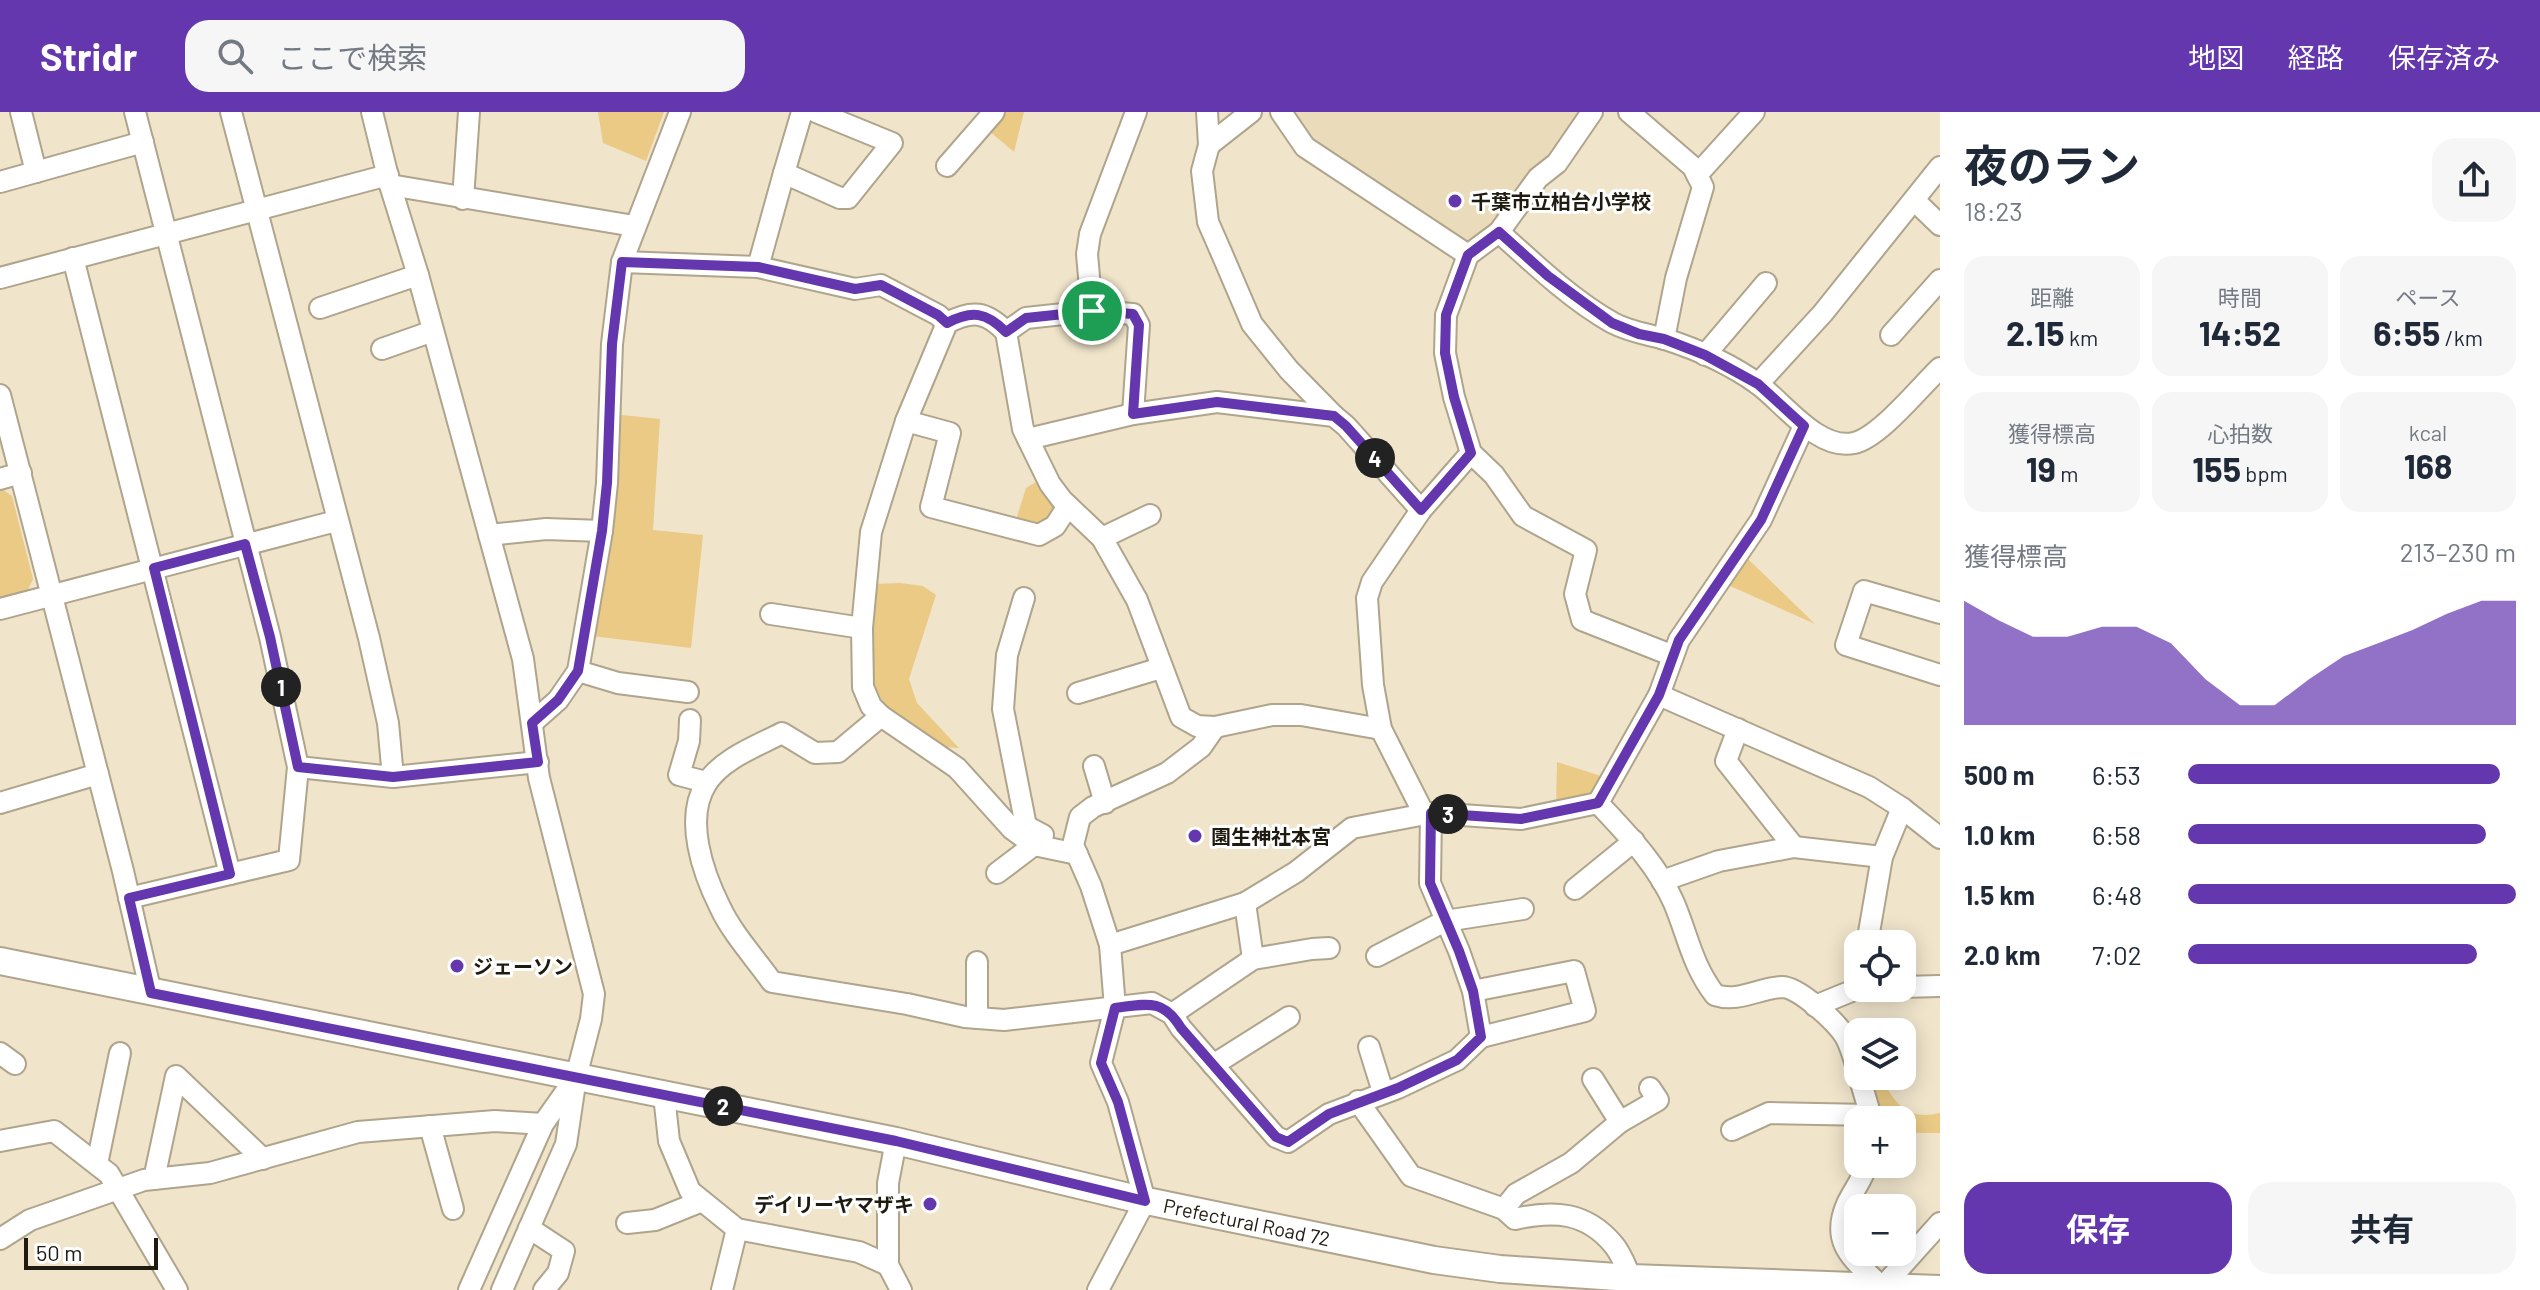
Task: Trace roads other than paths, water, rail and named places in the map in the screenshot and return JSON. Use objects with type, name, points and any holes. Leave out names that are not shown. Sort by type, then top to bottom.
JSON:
[{"type":"main road","name":"Prefectural Road 72","points":[[0,961],[896,1141],[1145,1201],[1434,1260],[1500,1269],[1631,1278],[1670,1285],[1940,1289]]},
{"type":"street","points":[[21,112],[36,172]]},
{"type":"street","points":[[129,898],[289,860],[298,767],[270,637],[135,112]]},
{"type":"street","points":[[231,112],[376,666],[388,723],[393,777]]},
{"type":"street","points":[[372,112],[523,659],[538,762],[594,994],[576,1077],[566,1144],[502,1290]]},
{"type":"street","points":[[463,199],[469,112]]},
{"type":"street","points":[[532,723],[558,700],[578,671],[602,531],[607,483],[612,344],[622,262],[680,112]]},
{"type":"street","points":[[758,267],[802,112]]},
{"type":"street","points":[[784,173],[840,198],[848,198],[892,143],[816,112]]},
{"type":"street","points":[[947,166],[994,112]]},
{"type":"street","points":[[1092,311],[1087,254],[1090,234],[1136,112]]},
{"type":"street","points":[[1207,112],[1209,145],[1202,171],[1208,222],[1252,324],[1289,370],[1346,426],[1421,510]]},
{"type":"street","points":[[1209,145],[1251,112]]},
{"type":"street","points":[[1281,112],[1305,147],[1468,255]]},
{"type":"street","points":[[1592,112],[1557,163],[1538,178],[1499,232],[1468,255],[1446,315],[1445,353],[1471,453],[1494,475],[1523,516],[1586,550],[1575,594],[1582,620],[1671,655]]},
{"type":"street","points":[[1629,112],[1693,167],[1703,187],[1676,278],[1664,339]]},
{"type":"street","points":[[1697,175],[1754,112]]},
{"type":"street","points":[[0,182],[143,142]]},
{"type":"street","points":[[1758,384],[1823,313],[1940,167]]},
{"type":"street","points":[[0,278],[257,210],[389,180],[463,199],[634,226]]},
{"type":"street","points":[[1914,200],[1940,225]]},
{"type":"street","points":[[1499,232],[1548,276],[1612,323],[1705,355],[1758,384],[1804,426],[1837,443],[1854,443],[1876,432],[1940,368]]},
{"type":"street","points":[[73,258],[230,874]]},
{"type":"street","points":[[622,262],[758,267],[855,289],[881,285],[938,315],[947,323]]},
{"type":"street","points":[[320,308],[418,275]]},
{"type":"street","points":[[1891,335],[1940,280]]},
{"type":"street","points":[[1705,355],[1766,283]]},
{"type":"street","points":[[1006,332],[1026,318],[1092,311],[1133,314],[1139,325],[1133,414]]},
{"type":"street","points":[[1075,850],[1034,845],[1012,829],[957,768],[881,716],[871,706],[863,687],[862,628],[871,532],[906,421],[947,323],[956,318],[979,314],[994,320],[1006,332],[1023,429],[1050,484],[1102,538],[1137,600],[1181,717],[1197,726],[1215,727],[1272,715],[1301,715],[1381,729]]},
{"type":"street","points":[[382,349],[433,331]]},
{"type":"street","points":[[0,395],[151,993]]},
{"type":"street","points":[[1028,439],[1133,414],[1217,402],[1334,416]]},
{"type":"street","points":[[906,421],[950,433],[931,507],[1039,535],[1055,526],[1068,506]]},
{"type":"street","points":[[1110,945],[1245,903],[1296,872],[1352,828],[1427,813],[1521,819],[1598,803],[1659,695],[1671,655],[1761,520],[1804,426]]},
{"type":"street","points":[[1471,453],[1421,510],[1372,582],[1367,598],[1373,685],[1381,729],[1427,813],[1430,883],[1473,991],[1481,1037]]},
{"type":"street","points":[[0,479],[21,473]]},
{"type":"street","points":[[1102,538],[1150,515]]},
{"type":"street","points":[[0,609],[336,521]]},
{"type":"street","points":[[489,535],[546,529],[602,531]]},
{"type":"street","points":[[1940,613],[1864,591],[1846,645],[1940,675]]},
{"type":"street","points":[[1024,598],[1007,655],[1003,709],[1018,791],[1026,826],[1075,850]]},
{"type":"street","points":[[771,614],[862,628]]},
{"type":"street","points":[[1078,693],[1161,668]]},
{"type":"street","points":[[578,671],[618,683],[688,692]]},
{"type":"street","points":[[1659,695],[1869,787],[1940,838]]},
{"type":"street","points":[[881,716],[838,752],[815,753],[782,733],[734,758],[706,782],[697,804],[695,824],[706,869],[720,908],[772,982],[1004,1020],[1152,1003],[1172,1014],[1276,1137],[1288,1142],[1329,1114],[1457,1060],[1481,1037],[1585,1011],[1574,971],[1473,991]]},
{"type":"street","points":[[690,720],[689,741],[679,775],[706,782]]},
{"type":"street","points":[[1098,1290],[1145,1201],[1118,1102],[1101,1063],[1115,1008],[1110,945],[1091,886],[1075,850],[1080,817],[1093,807],[1167,773],[1201,747],[1215,727]]},
{"type":"street","points":[[1738,729],[1726,761],[1794,847]]},
{"type":"street","points":[[298,767],[393,777],[538,762]]},
{"type":"street","points":[[1094,766],[1105,803]]},
{"type":"street","points":[[0,803],[98,774]]},
{"type":"street","points":[[1598,803],[1634,841],[1662,881],[1674,904],[1689,950],[1715,995],[1733,998],[1784,987],[1815,1006],[1844,1036]]},
{"type":"street","points":[[1869,930],[1882,857],[1902,808]]},
{"type":"street","points":[[1575,889],[1634,841]]},
{"type":"street","points":[[997,873],[1034,845]]},
{"type":"street","points":[[1662,881],[1719,861],[1794,847],[1882,857]]},
{"type":"street","points":[[1245,903],[1253,959]]},
{"type":"street","points":[[1377,956],[1445,921],[1523,909]]},
{"type":"street","points":[[1172,1014],[1253,959],[1329,948]]},
{"type":"street","points":[[977,962],[977,1018]]},
{"type":"street","points":[[1916,987],[1940,986]]},
{"type":"street","points":[[1815,1006],[1844,994]]},
{"type":"street","points":[[1213,1065],[1289,1017]]},
{"type":"street","points":[[1369,1047],[1383,1092]]},
{"type":"street","points":[[97,1164],[120,1053]]},
{"type":"street","points":[[154,1179],[176,1076],[263,1159]]},
{"type":"street","points":[[469,1290],[543,1124],[576,1077]]},
{"type":"street","points":[[1593,1079],[1620,1122]]},
{"type":"street","points":[[1504,1209],[1516,1194],[1571,1163],[1620,1122],[1658,1100],[1650,1088]]},
{"type":"street","points":[[664,1095],[669,1141],[690,1191],[737,1229],[859,1252],[888,1265]]},
{"type":"street","points":[[1358,1101],[1411,1176],[1504,1209],[1515,1219],[1543,1212],[1564,1214],[1593,1225],[1615,1245],[1631,1278]]},
{"type":"street","points":[[1732,1130],[1769,1113],[1844,1117]]},
{"type":"street","points":[[0,1239],[30,1220],[144,1180],[210,1173],[358,1132],[495,1121],[543,1124]]},
{"type":"street","points":[[430,1126],[453,1209]]},
{"type":"street","points":[[0,1141],[54,1131],[109,1174],[177,1290]]},
{"type":"street","points":[[896,1141],[888,1183],[888,1265],[901,1290]]},
{"type":"street","points":[[1860,1178],[1845,1207],[1841,1234],[1844,1247],[1882,1289],[1940,1223]]},
{"type":"street","points":[[627,1223],[655,1220],[702,1201]]},
{"type":"street","points":[[529,1228],[564,1251],[558,1273],[544,1290]]},
{"type":"street","points":[[722,1290],[737,1229]]},
{"type":"place","name":"千葉市立柏台小学校","points":[[1455,201]]},
{"type":"place","name":"園生神社本宮","points":[[1195,836]]},
{"type":"place","name":"ジェーソン","points":[[457,966]]},
{"type":"place","name":"デイリーヤマザキ","points":[[930,1204]]}]
